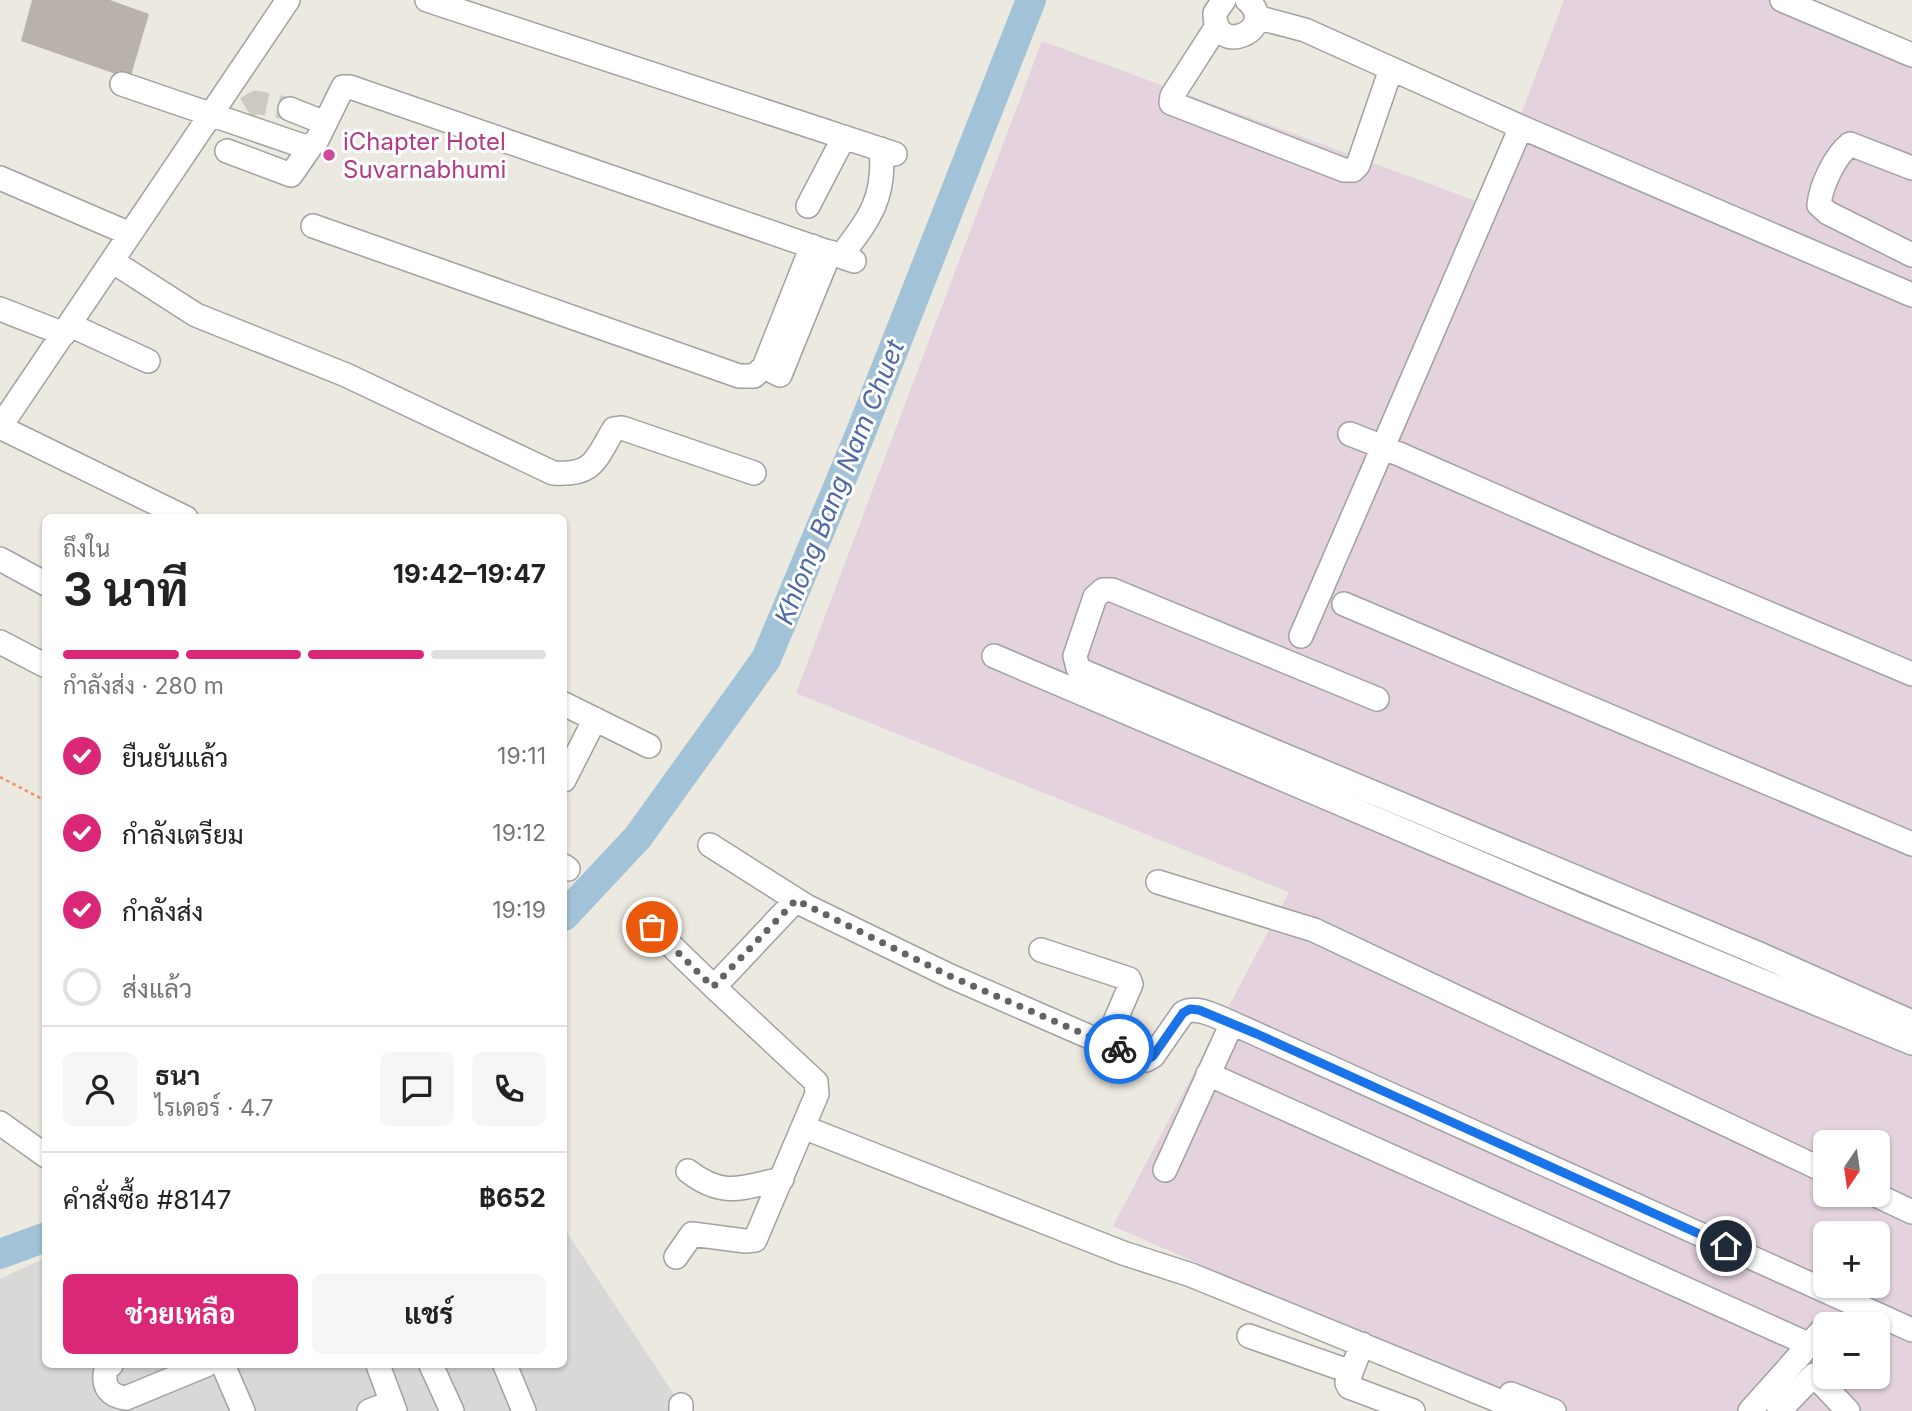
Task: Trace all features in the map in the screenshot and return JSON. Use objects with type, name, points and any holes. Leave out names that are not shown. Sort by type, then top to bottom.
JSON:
[{"type":"street","points":[[169,514],[0,427],[288,0]]},
{"type":"street","points":[[313,226],[739,376],[754,376],[764,367],[780,375],[834,254],[871,215],[888,152],[427,0]]},
{"type":"street","points":[[1782,0],[1912,55]]},
{"type":"street","points":[[1221,1],[1215,13],[1217,26],[1225,34],[1243,36],[1253,28],[1252,8],[1912,295]]},
{"type":"street","points":[[1217,26],[1172,96],[1171,103],[1344,170],[1353,170],[1358,165],[1391,69]]},
{"type":"street","points":[[122,84],[211,114],[242,115],[306,147],[311,146]]},
{"type":"street","points":[[228,151],[291,175],[316,142],[343,87],[350,87],[834,254]]},
{"type":"street","points":[[290,109],[325,123]]},
{"type":"street","points":[[1301,636],[1521,127]]},
{"type":"street","points":[[808,206],[844,137]]},
{"type":"street","points":[[1912,168],[1864,147],[1850,144],[1841,151],[1820,195],[1819,205],[1828,214],[1912,255]]},
{"type":"street","points":[[0,178],[130,234]]},
{"type":"street","points":[[112,261],[196,315],[346,375],[553,473],[574,475],[592,466],[614,429],[622,428],[754,473]]},
{"type":"street","points":[[0,309],[67,330],[149,361]]},
{"type":"street","points":[[1350,434],[1912,674]]},
{"type":"street","points":[[0,559],[42,582]]},
{"type":"street","points":[[1377,699],[1112,590],[1102,590],[1095,597],[1074,656],[1078,668],[1085,672],[1757,953],[1912,1022]]},
{"type":"street","points":[[1344,604],[1912,844]]},
{"type":"street","points":[[0,642],[42,664]]},
{"type":"street","points":[[994,656],[1578,905],[1912,1043]]},
{"type":"street","points":[[567,705],[649,746]]},
{"type":"street","points":[[567,774],[596,719]]},
{"type":"street","points":[[709,845],[796,900],[950,976],[1146,1060],[1153,1056],[1183,1013],[1190,1009],[1232,1023],[1912,1330]]},
{"type":"street","points":[[1158,882],[1314,930],[1813,1165]]},
{"type":"street","points":[[713,987],[796,900]]},
{"type":"street","points":[[652,927],[816,1082],[817,1094],[755,1240],[692,1234],[676,1256]]},
{"type":"street","points":[[1041,950],[1129,979],[1131,984],[1105,1042]]},
{"type":"street","points":[[1165,1170],[1232,1023]]},
{"type":"street","points":[[1208,1074],[1808,1344]]},
{"type":"street","points":[[0,1123],[42,1153]]},
{"type":"street","points":[[803,1127],[1123,1253],[1191,1275],[1524,1411]]},
{"type":"street","points":[[688,1171],[701,1182],[726,1190],[741,1190],[782,1179]]},
{"type":"street","points":[[1890,1202],[1912,1212]]},
{"type":"street","points":[[1839,1312],[1849,1302]]},
{"type":"street","points":[[1249,1336],[1351,1372]]},
{"type":"street","points":[[1749,1411],[1813,1339]]},
{"type":"street","points":[[1362,1344],[1347,1382],[1349,1387],[1413,1411]]},
{"type":"street","points":[[1420,1359],[1553,1411]]},
{"type":"street","points":[[107,1368],[105,1382],[110,1392],[116,1397],[127,1398],[198,1368]]},
{"type":"street","points":[[224,1368],[243,1411]]},
{"type":"street","points":[[369,1411],[393,1406],[379,1368]]},
{"type":"street","points":[[432,1368],[452,1411]]},
{"type":"street","points":[[506,1368],[523,1411]]},
{"type":"street","points":[[1779,1411],[1814,1375],[1848,1411]]},
{"type":"path","points":[[0,777],[42,799]]},
{"type":"shaded area","points":[[1564,0],[1789,0],[1912,53],[1912,1411],[1533,1411],[1113,1226],[1289,892],[796,693],[1042,41],[1487,205]]},
{"type":"shaded area","points":[[567,1233],[681,1405],[677,1411],[0,1411],[0,1279],[42,1259],[42,1368],[567,1368]]},
{"type":"building","points":[[32,0],[110,0],[149,14],[130,79],[21,41]]},
{"type":"waterway","name":"Khlong Bang Nam Chuet","points":[[567,913],[638,837],[766,659],[859,437],[1031,0]]},
{"type":"waterway","name":"Khlong Bang Nam Chuet","points":[[0,1254],[42,1238]]},
{"type":"tunnel","points":[[246,108],[256,102],[290,109]]},
{"type":"way so far","points":[[652,927],[713,987],[796,900],[950,976],[1119,1049]]},
{"type":"place","name":"iChapter Hotel Suvarnabhumi","points":[[329,155]]},
{"type":"route","points":[[1119,1049],[1146,1060],[1153,1056],[1183,1013],[1190,1009],[1199,1010],[1726,1246]]}]
